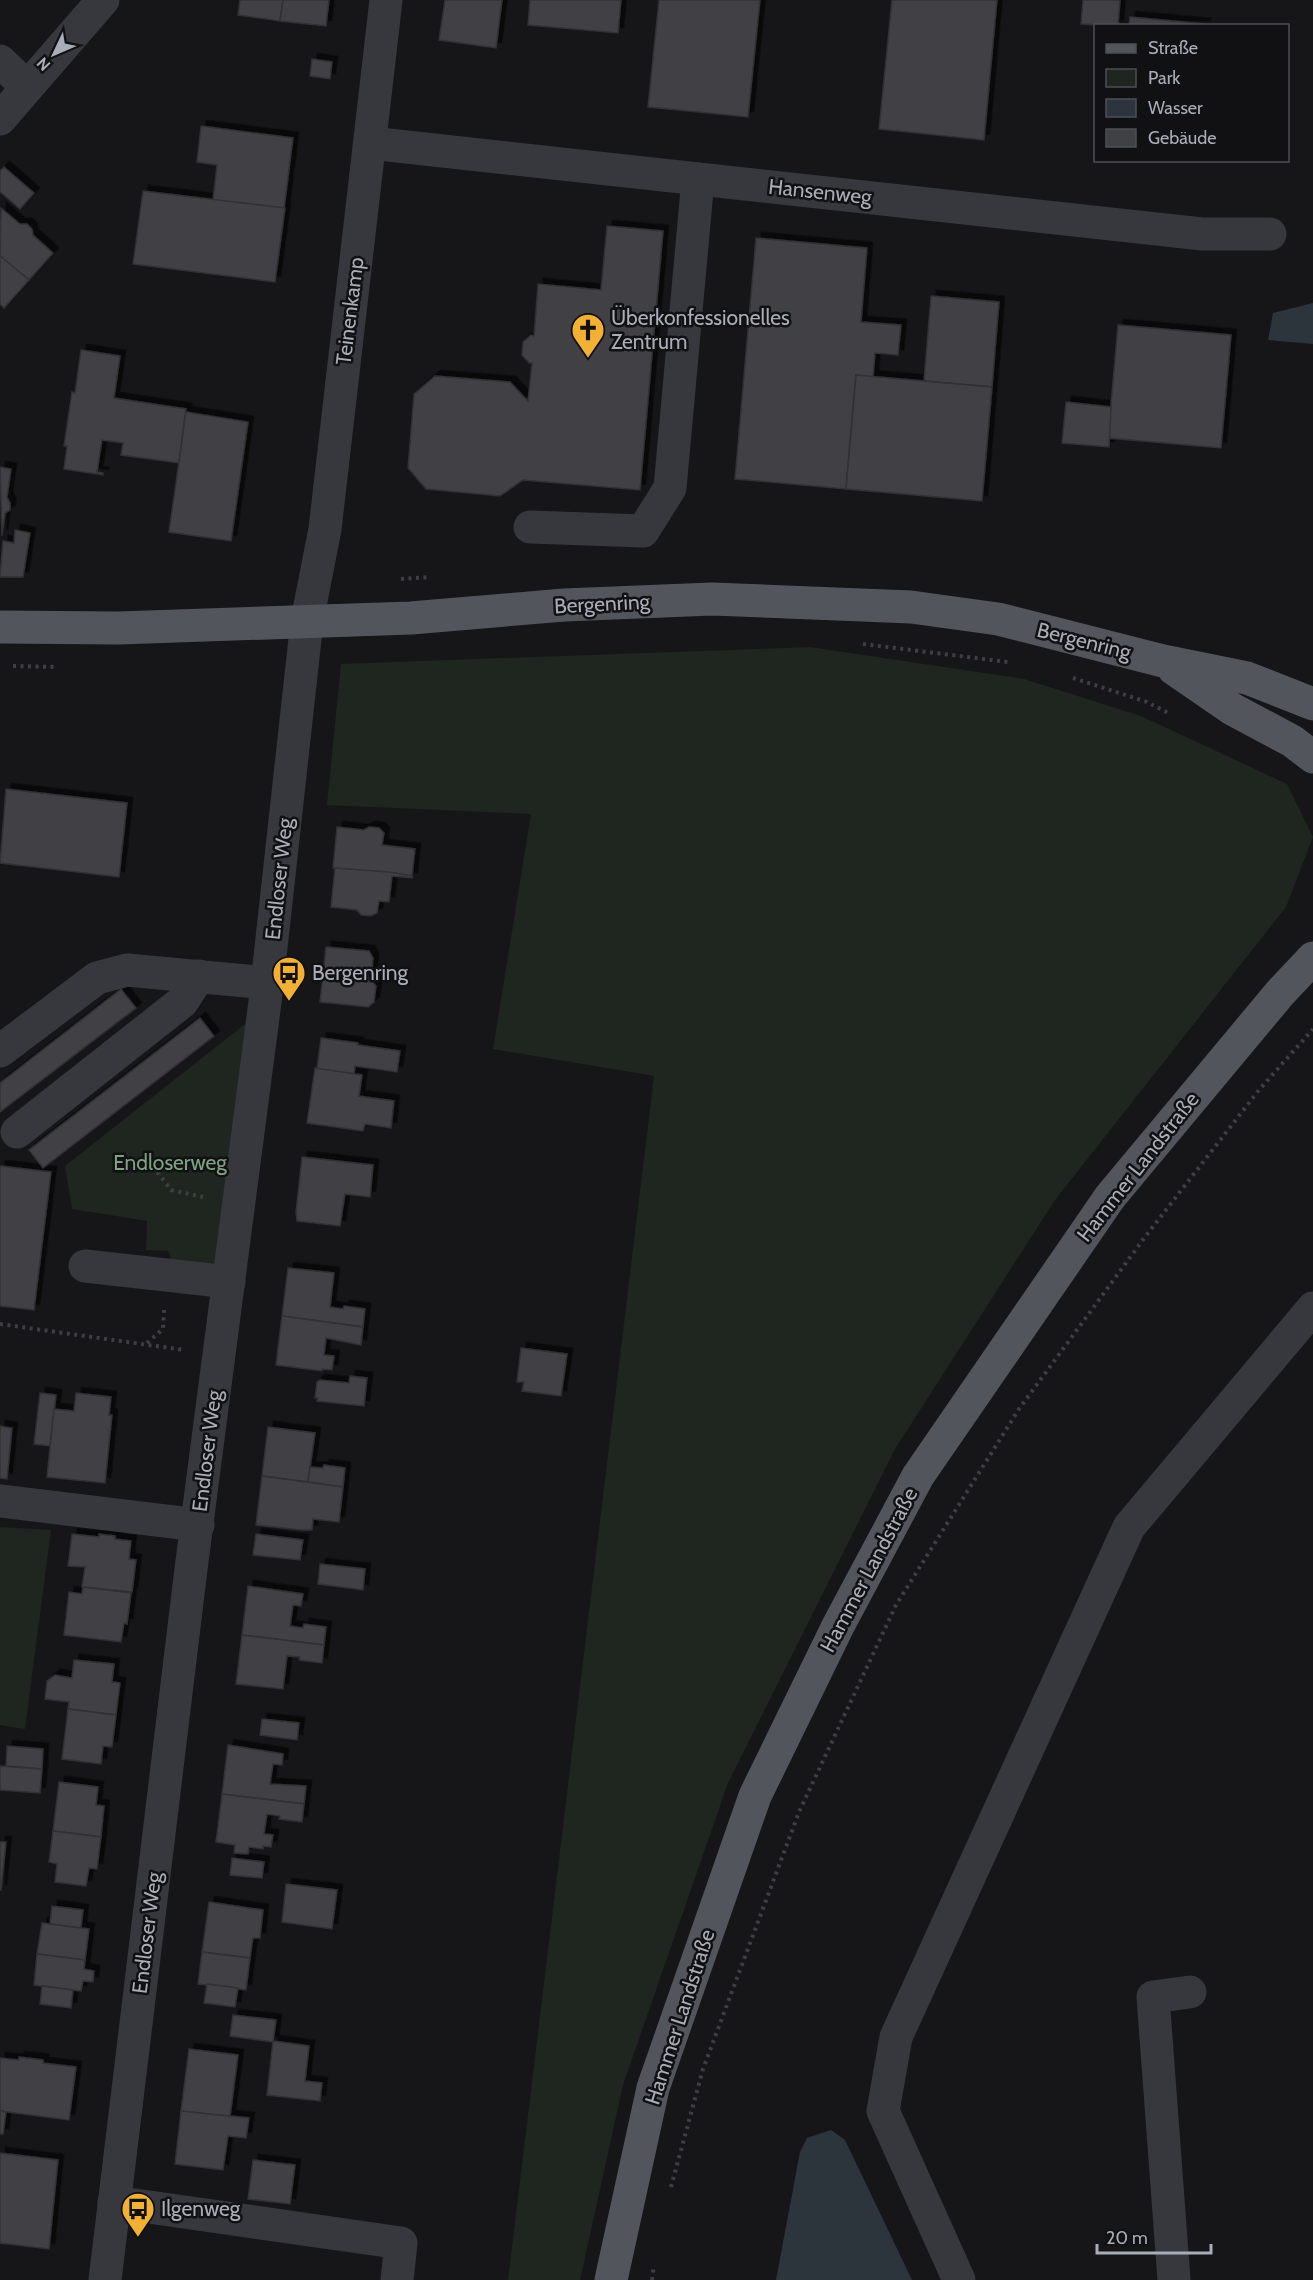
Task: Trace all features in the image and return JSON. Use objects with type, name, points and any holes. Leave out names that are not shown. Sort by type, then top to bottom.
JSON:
[{"type":"main road","name":"Bergenring","points":[[0,627],[119,628],[411,618],[564,605],[712,599],[824,602],[911,608],[998,620],[1163,662],[1247,678],[1313,704]]},
{"type":"main road","name":"Bergenring","points":[[1163,662],[1232,709],[1292,741],[1313,757]]},
{"type":"main road","name":"Hammer Landstraße","points":[[611,2280],[653,2088],[755,1796],[838,1626],[918,1476],[1110,1197],[1280,993],[1313,958]]},
{"type":"street","points":[[0,119],[103,0]]},
{"type":"street","name":"Teinenkamp","points":[[307,621],[325,529],[386,0]]},
{"type":"street","points":[[0,62],[27,87]]},
{"type":"street","name":"Hansenweg","points":[[370,143],[1202,234],[1270,234]]},
{"type":"street","points":[[530,527],[643,531],[670,488],[698,179]]},
{"type":"street","name":"Endloser Weg","points":[[105,2280],[267,983],[307,621]]},
{"type":"street","points":[[0,1051],[97,978],[127,970],[267,983]]},
{"type":"street","points":[[17,1132],[182,1002],[199,976]]},
{"type":"street","points":[[85,1266],[229,1282]]},
{"type":"street","points":[[958,2280],[883,2111],[896,2037],[1130,1527],[1313,1308]]},
{"type":"street","points":[[0,1501],[198,1525]]},
{"type":"street","points":[[1174,2280],[1153,1997],[1190,1992]]},
{"type":"street","points":[[114,2202],[401,2242],[397,2280]]},
{"type":"path","points":[[856,643],[1017,663]]},
{"type":"path","points":[[1072,678],[1147,702],[1178,718]]},
{"type":"path","points":[[670,2194],[703,2069],[799,1812],[896,1605],[1019,1409],[1159,1218],[1258,1090],[1313,1029]]},
{"type":"path","points":[[116,1168],[152,1165],[171,1190],[238,1207]]},
{"type":"path","points":[[0,1324],[219,1355]]},
{"type":"path","points":[[652,2280],[655,2259]]},
{"type":"green space","points":[[810,647],[1024,679],[1141,716],[1287,784],[1313,837],[1286,907],[1055,1200],[895,1449],[728,1783],[623,2085],[580,2280],[508,2280],[654,1076],[493,1049],[531,814],[327,805],[341,664]]},
{"type":"green space","name":"Endloserweg","points":[[254,1017],[218,1268],[172,1265],[169,1251],[146,1250],[147,1221],[72,1209],[65,1166]]},
{"type":"green space","points":[[0,1527],[51,1530],[25,1729],[0,1725]]},
{"type":"water","points":[[1313,303],[1313,344],[1268,340],[1273,313]]},
{"type":"water","points":[[831,2130],[845,2140],[912,2280],[776,2280],[800,2152],[807,2138]]},
{"type":"building","points":[[240,0],[283,0],[280,21],[238,15]]},
{"type":"building","points":[[283,0],[329,0],[326,26],[280,21]]},
{"type":"building","points":[[445,0],[502,0],[496,48],[439,40]]},
{"type":"building","points":[[530,0],[621,0],[618,33],[528,25]]},
{"type":"building","points":[[659,0],[760,0],[748,117],[648,107]]},
{"type":"building","points":[[892,0],[997,0],[984,140],[879,129]]},
{"type":"building","points":[[1083,0],[1120,0],[1118,24],[1081,24]]},
{"type":"building","points":[[1130,17],[1205,24],[1129,24]]},
{"type":"building","points":[[312,59],[332,62],[330,79],[310,76]]},
{"type":"building","points":[[201,126],[293,138],[284,209],[213,200],[217,165],[197,162]]},
{"type":"building","points":[[4,167],[34,193],[20,209],[0,192],[0,171]]},
{"type":"building","points":[[143,191],[285,208],[275,282],[133,264]]},
{"type":"building","points":[[1,208],[20,224],[27,224],[32,229],[33,235],[53,253],[29,280],[0,256]]},
{"type":"building","name":"Überkonfessionelles Zentrum","points":[[607,226],[663,231],[640,490],[523,480],[500,496],[426,489],[408,468],[414,394],[435,376],[510,382],[528,401],[532,363],[529,363],[522,355],[523,342],[531,335],[534,336],[538,284],[601,290]]},
{"type":"building","points":[[756,238],[867,248],[861,322],[901,325],[898,355],[875,353],[873,377],[856,375],[846,489],[735,479]]},
{"type":"building","points":[[0,256],[29,280],[4,308],[0,304]]},
{"type":"building","points":[[931,296],[999,302],[992,387],[924,381]]},
{"type":"building","points":[[1118,325],[1231,335],[1221,448],[1108,438]]},
{"type":"building","points":[[81,350],[120,356],[114,398],[186,409],[179,463],[121,455],[123,443],[102,440],[97,472],[103,475],[64,469],[67,446],[64,446]]},
{"type":"building","points":[[856,375],[992,387],[982,501],[846,489]]},
{"type":"building","points":[[1066,402],[1111,407],[1109,447],[1062,443]]},
{"type":"building","points":[[186,412],[248,422],[231,541],[169,532]]},
{"type":"building","points":[[0,467],[11,469],[7,497],[10,510],[5,513],[2,536]]},
{"type":"building","points":[[15,530],[30,533],[23,577],[0,577],[3,541],[14,543]]},
{"type":"building","points":[[6,789],[127,803],[119,877],[0,863]]},
{"type":"building","points":[[337,827],[364,830],[369,827],[379,828],[384,833],[382,845],[415,849],[412,876],[333,868]]},
{"type":"building","points":[[335,868],[389,872],[412,876],[412,878],[392,876],[389,902],[379,901],[377,913],[371,916],[361,915],[357,910],[331,907]]},
{"type":"building","points":[[326,947],[369,951],[373,958],[372,971],[367,974],[376,986],[374,1002],[368,1007],[320,1002]]},
{"type":"building","points":[[121,989],[136,1008],[0,1112],[0,1083]]},
{"type":"building","points":[[200,1018],[214,1036],[43,1168],[29,1150]]},
{"type":"building","points":[[321,1038],[400,1051],[397,1072],[355,1066],[354,1074],[317,1069]]},
{"type":"building","points":[[315,1068],[362,1075],[359,1096],[394,1101],[391,1128],[365,1124],[363,1131],[307,1123]]},
{"type":"building","points":[[302,1157],[373,1165],[370,1197],[345,1194],[340,1226],[297,1221]]},
{"type":"building","points":[[0,1166],[51,1172],[34,1310],[0,1306]]},
{"type":"building","points":[[288,1268],[334,1273],[330,1307],[365,1309],[363,1327],[282,1316]]},
{"type":"building","points":[[282,1316],[363,1327],[361,1345],[326,1338],[324,1355],[334,1356],[332,1370],[322,1369],[322,1371],[276,1365]]},
{"type":"building","points":[[521,1348],[567,1354],[561,1396],[522,1391],[524,1382],[517,1382]]},
{"type":"building","points":[[350,1376],[367,1378],[364,1406],[317,1401],[318,1398],[315,1398],[317,1382],[320,1380],[349,1383]]},
{"type":"building","points":[[40,1393],[56,1395],[50,1446],[34,1444]]},
{"type":"building","points":[[76,1393],[111,1397],[109,1415],[112,1415],[105,1483],[47,1477],[54,1409],[74,1411]]},
{"type":"building","points":[[0,1426],[12,1428],[7,1479],[0,1478]]},
{"type":"building","points":[[268,1427],[315,1433],[308,1482],[262,1476]]},
{"type":"building","points":[[324,1465],[345,1468],[343,1487],[308,1482],[310,1467],[323,1468]]},
{"type":"building","points":[[262,1476],[343,1487],[339,1522],[313,1519],[312,1530],[256,1525]]},
{"type":"building","points":[[72,1534],[99,1537],[99,1534],[131,1541],[129,1559],[136,1560],[132,1592],[82,1587],[85,1567],[68,1566]]},
{"type":"building","points":[[256,1534],[303,1540],[300,1560],[253,1555]]},
{"type":"building","points":[[320,1564],[365,1569],[363,1590],[318,1584]]},
{"type":"building","points":[[248,1586],[303,1594],[301,1606],[293,1605],[290,1626],[303,1628],[304,1624],[326,1627],[324,1645],[242,1635]]},
{"type":"building","points":[[83,1587],[131,1593],[127,1624],[124,1623],[121,1642],[64,1635],[69,1592],[82,1594]]},
{"type":"building","points":[[242,1635],[324,1645],[322,1663],[287,1656],[283,1689],[236,1684]]},
{"type":"building","points":[[74,1660],[114,1664],[112,1682],[120,1683],[116,1715],[68,1709],[69,1702],[45,1699],[47,1681],[55,1675],[72,1678]]},
{"type":"building","points":[[68,1709],[116,1715],[112,1747],[103,1746],[101,1764],[62,1759]]},
{"type":"building","points":[[262,1719],[299,1723],[297,1740],[260,1735]]},
{"type":"building","points":[[228,1745],[283,1754],[282,1765],[273,1764],[270,1784],[306,1786],[304,1804],[222,1794]]},
{"type":"building","points":[[7,1746],[43,1749],[42,1769],[6,1766]]},
{"type":"building","points":[[0,1766],[42,1769],[40,1793],[0,1790]]},
{"type":"building","points":[[59,1782],[98,1787],[96,1805],[104,1806],[101,1837],[53,1831]]},
{"type":"building","points":[[222,1794],[304,1804],[302,1822],[279,1819],[280,1816],[267,1814],[264,1834],[273,1835],[271,1847],[263,1846],[263,1849],[249,1847],[248,1854],[234,1853],[235,1845],[216,1842]]},
{"type":"building","points":[[53,1831],[101,1837],[97,1869],[89,1868],[86,1886],[55,1882],[57,1864],[49,1862]]},
{"type":"building","points":[[0,1842],[6,1842],[1,1890],[0,1890]]},
{"type":"building","points":[[232,1858],[264,1862],[262,1878],[230,1875]]},
{"type":"building","points":[[286,1884],[337,1890],[332,1929],[282,1922]]},
{"type":"building","points":[[209,1902],[263,1910],[260,1938],[253,1938],[250,1958],[202,1952]]},
{"type":"building","points":[[52,1906],[83,1910],[81,1928],[50,1924]]},
{"type":"building","points":[[42,1923],[89,1929],[85,1960],[37,1954]]},
{"type":"building","points":[[202,1952],[250,1958],[246,1990],[198,1984]]},
{"type":"building","points":[[37,1954],[85,1960],[84,1969],[94,1971],[93,1982],[83,1981],[81,1991],[34,1985]]},
{"type":"building","points":[[207,1984],[238,1988],[235,2007],[204,2003]]},
{"type":"building","points":[[42,1986],[73,1990],[71,2008],[40,2004]]},
{"type":"building","points":[[233,2015],[276,2020],[273,2042],[230,2036]]},
{"type":"building","points":[[273,2041],[309,2046],[305,2081],[322,2083],[320,2101],[267,2095]]},
{"type":"building","points":[[189,2049],[238,2055],[230,2117],[181,2111]]},
{"type":"building","points":[[19,2057],[76,2067],[69,2120],[0,2111],[0,2058],[19,2060]]},
{"type":"building","points":[[0,2111],[6,2112],[3,2134],[0,2134]]},
{"type":"building","points":[[181,2111],[249,2118],[246,2138],[228,2136],[223,2170],[175,2164]]},
{"type":"building","points":[[0,2153],[58,2160],[49,2249],[0,2243]]},
{"type":"building","points":[[253,2160],[295,2165],[290,2204],[248,2199]]},
{"type":"place","name":"Überkonfessionelles Zentrum","points":[[588,359]]},
{"type":"place","name":"Bergenring","points":[[289,1002]]},
{"type":"place","name":"Ilgenweg","points":[[138,2238]]}]
